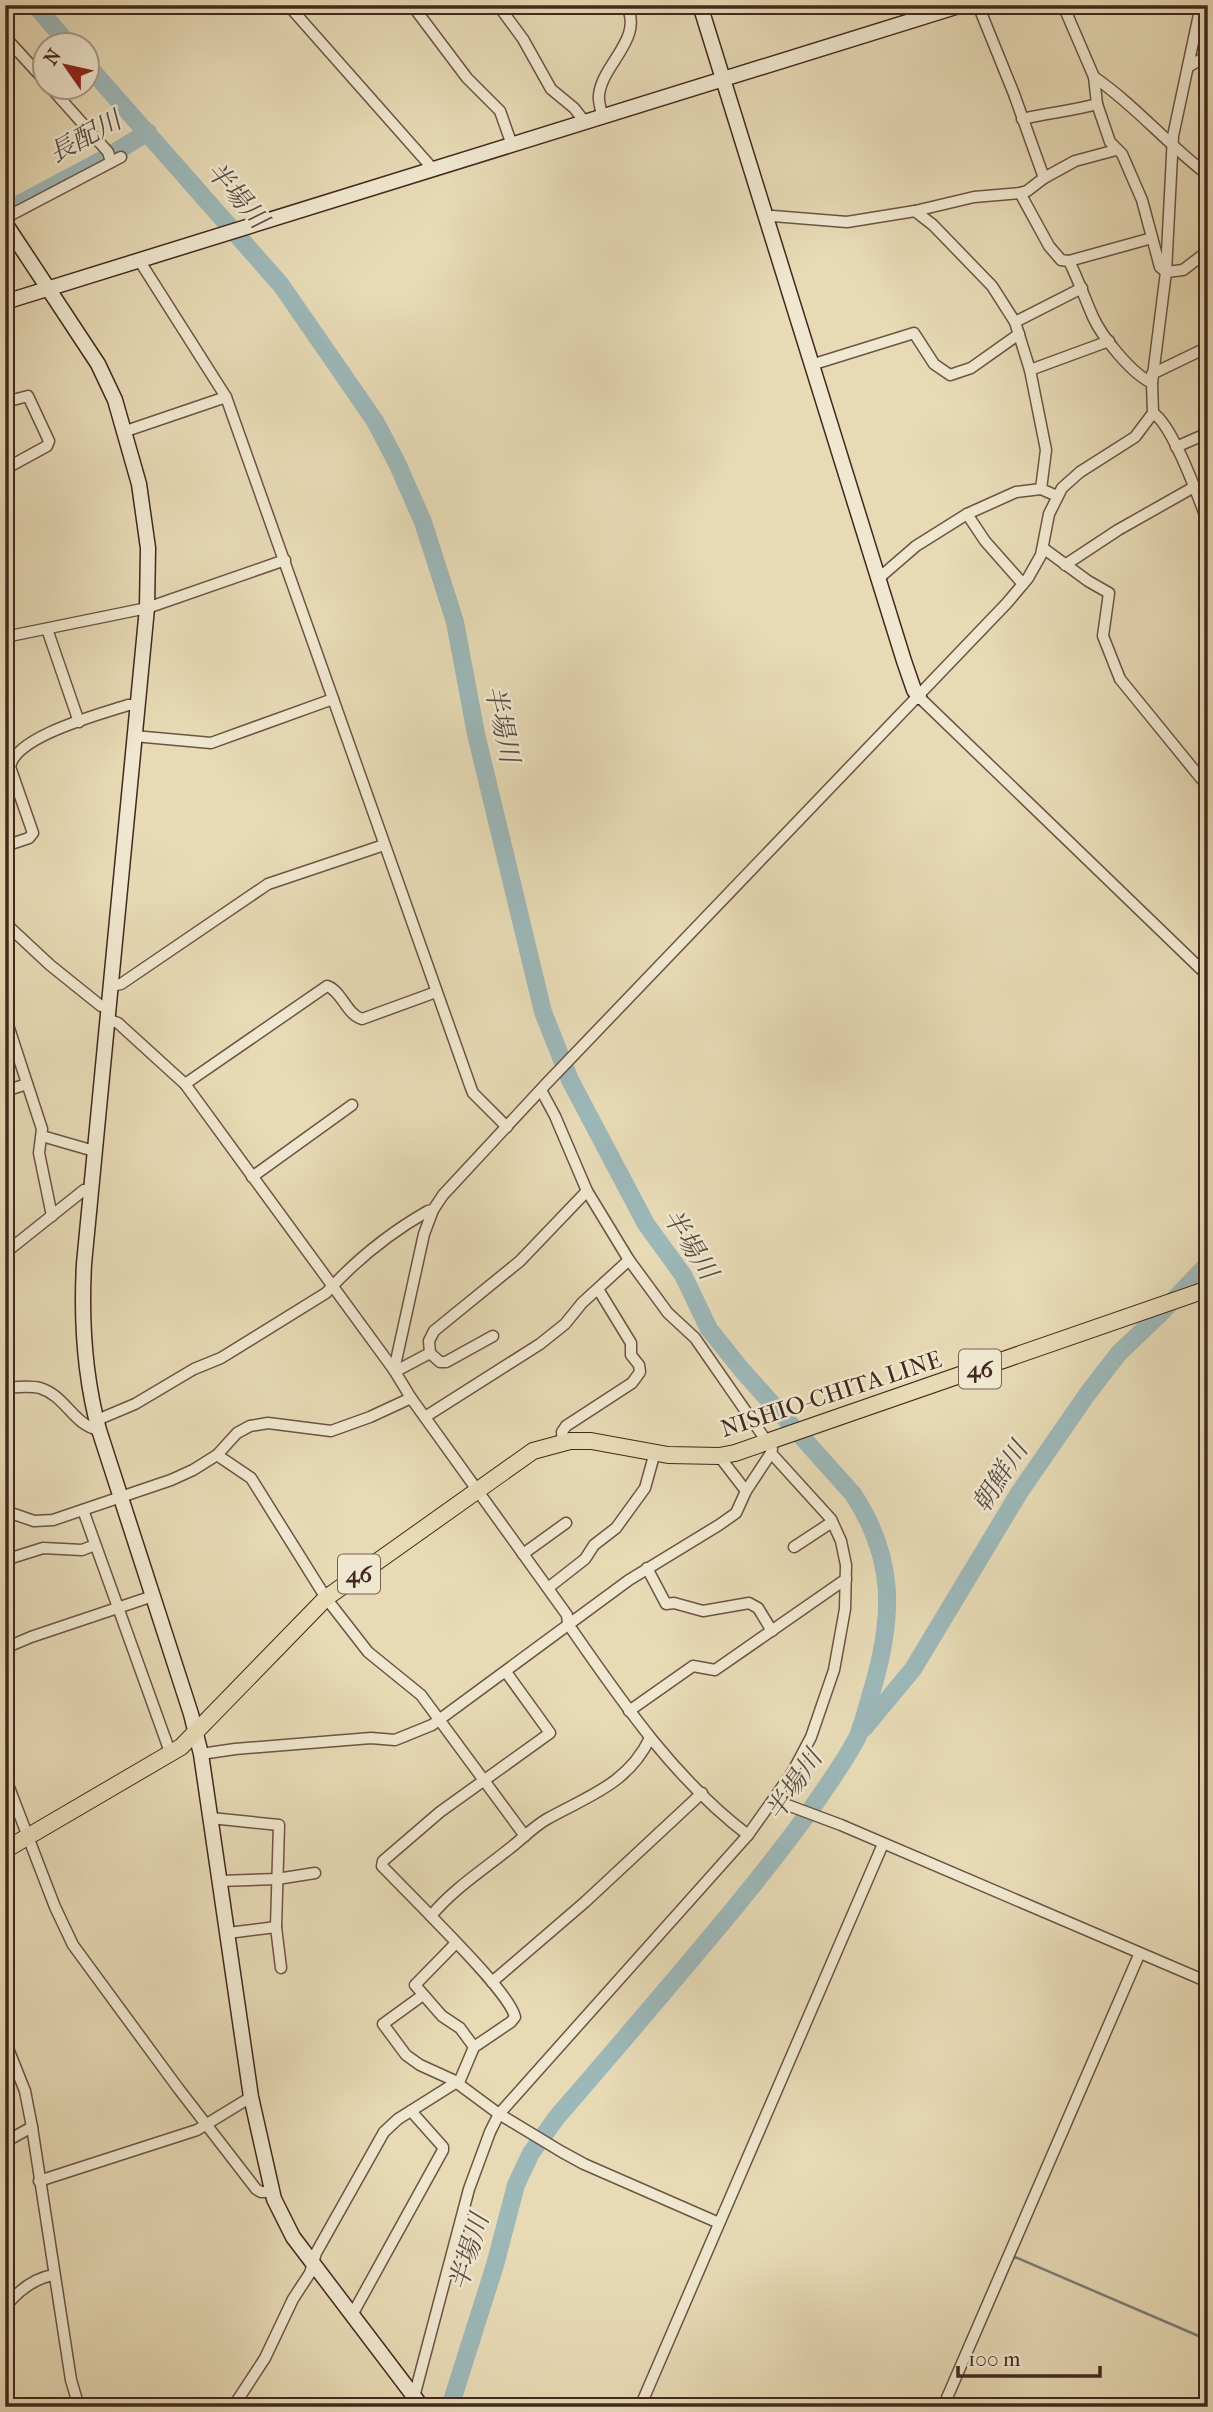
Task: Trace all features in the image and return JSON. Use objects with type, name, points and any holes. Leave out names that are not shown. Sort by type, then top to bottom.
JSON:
[{"type":"main road","name":"NISHIO-CHITA LINE","points":[[5,1850],[181,1747],[326,1598],[533,1451],[563,1443],[592,1441],[655,1452],[719,1456],[774,1445],[825,1423],[1206,1289]]},
{"type":"street","points":[[288,5],[433,169]]},
{"type":"street","points":[[412,5],[467,78],[500,111],[512,145]]},
{"type":"street","points":[[498,5],[523,39],[551,89],[575,108],[585,122]]},
{"type":"street","points":[[603,117],[598,97],[609,69],[630,31],[631,19],[626,5]]},
{"type":"street","points":[[700,5],[911,683],[919,697],[1208,976]]},
{"type":"street","points":[[5,302],[962,5]]},
{"type":"street","points":[[978,5],[1038,156],[1044,178]]},
{"type":"street","points":[[1063,5],[1094,77],[1097,104],[1110,142],[1122,154],[1142,200],[1160,267],[1166,272],[1184,270],[1208,251]]},
{"type":"street","points":[[394,1370],[424,1234],[433,1210],[451,1186],[919,697],[1023,584],[1043,548],[1049,514],[1057,496],[1080,471],[1135,437],[1153,413],[1152,379],[1166,272],[1173,146],[1203,6]]},
{"type":"street","points":[[5,37],[32,67]]},
{"type":"street","points":[[1188,67],[1208,55]]},
{"type":"street","points":[[1094,77],[1208,175]]},
{"type":"street","points":[[5,218],[112,158],[63,102]]},
{"type":"street","points":[[1022,119],[1097,104]]},
{"type":"street","points":[[765,218],[773,216],[847,222],[915,211],[974,197],[1020,193],[1075,161],[1116,150]]},
{"type":"street","points":[[1020,193],[1049,246],[1061,260],[1069,261],[1152,238]]},
{"type":"street","points":[[915,211],[933,225],[983,276],[1015,322],[1030,370],[1046,450],[1041,489]]},
{"type":"street","points":[[5,223],[98,364],[115,400],[139,484],[146,528],[147,608],[83,1273],[86,1366],[98,1425],[201,1754],[251,2097],[272,2192],[285,2225],[416,2403]]},
{"type":"street","points":[[139,260],[226,397],[473,1093],[507,1127]]},
{"type":"street","points":[[1069,261],[1093,317],[1137,374],[1152,379],[1208,347]]},
{"type":"street","points":[[1015,322],[1082,288]]},
{"type":"street","points":[[811,365],[914,333],[934,364],[945,373],[955,375],[971,368],[1019,334]]},
{"type":"street","points":[[1030,370],[1109,341]]},
{"type":"street","points":[[5,402],[28,396],[49,441],[47,446],[5,468]]},
{"type":"street","points":[[126,431],[226,397]]},
{"type":"street","points":[[1153,413],[1162,421],[1176,447],[1208,523]]},
{"type":"street","points":[[1176,447],[1208,433]]},
{"type":"street","points":[[1065,565],[1118,530],[1194,487]]},
{"type":"street","points":[[878,578],[916,546],[967,514],[1016,492],[1041,489],[1057,496]]},
{"type":"street","points":[[967,514],[985,541],[1023,584]]},
{"type":"street","points":[[1043,548],[1109,593],[1103,636],[1120,679],[1208,787]]},
{"type":"street","points":[[5,638],[147,608],[285,560]]},
{"type":"street","points":[[47,629],[79,722]]},
{"type":"street","points":[[134,736],[211,743],[333,699]]},
{"type":"street","points":[[5,846],[29,838],[33,833],[10,767],[12,759],[45,734],[128,705],[137,705]]},
{"type":"street","points":[[111,986],[121,984],[268,884],[384,845]]},
{"type":"street","points":[[5,923],[50,965],[101,1006],[185,1084],[394,1370],[411,1398],[567,1615],[568,1624],[629,1712],[726,1818],[748,1835]]},
{"type":"street","points":[[185,1084],[327,986],[333,988],[355,1016],[362,1019],[436,992]]},
{"type":"street","points":[[5,1016],[42,1129],[39,1153],[52,1216]]},
{"type":"street","points":[[5,1091],[27,1084]]},
{"type":"street","points":[[416,2403],[469,2189],[490,2132],[776,1800],[803,1756],[826,1695],[840,1640],[846,1579],[844,1553],[832,1522],[823,1508],[695,1338],[668,1313],[629,1261],[587,1191],[543,1087]]},
{"type":"street","points":[[252,1177],[352,1105]]},
{"type":"street","points":[[42,1136],[94,1151]]},
{"type":"street","points":[[5,1253],[83,1191],[91,1189]]},
{"type":"street","points":[[429,1353],[429,1341],[434,1331],[520,1261],[587,1191]]},
{"type":"street","points":[[5,1387],[40,1388],[65,1404],[83,1424],[98,1425],[194,1369],[221,1358],[326,1293],[398,1229],[433,1210]]},
{"type":"street","points":[[425,1417],[540,1344],[565,1324],[582,1303],[629,1261]]},
{"type":"street","points":[[563,1443],[562,1432],[566,1426],[632,1382],[640,1372],[631,1355],[631,1343],[598,1289]]},
{"type":"street","points":[[429,1353],[440,1362],[446,1362],[493,1336]]},
{"type":"street","points":[[394,1370],[429,1353]]},
{"type":"street","points":[[5,1511],[43,1523],[171,1480],[201,1466],[217,1455],[237,1433],[250,1426],[268,1423],[331,1431],[411,1398]]},
{"type":"street","points":[[201,1754],[371,1738],[395,1740],[440,1721],[568,1624],[648,1568],[736,1513],[774,1445]]},
{"type":"street","points":[[548,1588],[585,1559],[590,1549],[616,1528],[645,1488],[655,1452]]},
{"type":"street","points":[[217,1455],[251,1478],[326,1598],[368,1652],[421,1695],[525,1836]]},
{"type":"street","points":[[719,1456],[746,1492]]},
{"type":"street","points":[[83,1510],[170,1752]]},
{"type":"street","points":[[794,1547],[832,1522]]},
{"type":"street","points":[[523,1554],[566,1523]]},
{"type":"street","points":[[5,1560],[43,1548],[82,1550],[96,1545]]},
{"type":"street","points":[[648,1568],[666,1604],[674,1603],[703,1611],[749,1603],[758,1608],[772,1630]]},
{"type":"street","points":[[629,1712],[693,1666],[715,1670],[846,1579]]},
{"type":"street","points":[[5,1648],[153,1596]]},
{"type":"street","points":[[233,2407],[265,2358],[313,2264],[316,2253],[384,2132],[456,2084],[462,2077],[474,2047],[511,2022],[514,2017],[492,1982],[383,1866],[383,1861],[440,1812],[550,1733],[506,1672]]},
{"type":"street","points":[[431,1916],[457,1891],[547,1819],[593,1797],[621,1778],[640,1756],[650,1738]]},
{"type":"street","points":[[5,1777],[55,1907],[74,1945],[256,2189],[272,2192]]},
{"type":"street","points":[[492,1982],[585,1902],[702,1793]]},
{"type":"street","points":[[776,1800],[1208,1982]]},
{"type":"street","points":[[211,1818],[279,1825],[276,1927],[281,1968]]},
{"type":"street","points":[[640,2407],[883,1844]]},
{"type":"street","points":[[220,1881],[277,1879],[315,1873]]},
{"type":"street","points":[[228,1933],[276,1927]]},
{"type":"street","points":[[456,1943],[415,1985],[442,2017],[460,2028],[474,2047]]},
{"type":"street","points":[[943,2407],[1139,1955]]},
{"type":"street","points":[[424,1995],[383,2024],[406,2055],[584,2164],[719,2222]]},
{"type":"street","points":[[5,2041],[25,2091],[71,2380],[79,2407]]},
{"type":"street","points":[[39,2181],[197,2130],[251,2097]]},
{"type":"street","points":[[352,2315],[443,2150],[411,2112]]},
{"type":"street","points":[[5,2143],[32,2127]]},
{"type":"street","points":[[5,2307],[27,2285],[42,2277],[54,2275]]},
{"type":"waterway","name":"半場川","points":[[35,5],[58,32]]},
{"type":"waterway","name":"半場川","points":[[102,82],[281,285],[375,421],[397,463],[423,522],[455,622],[476,734],[543,1012],[570,1080],[646,1224],[683,1275],[709,1329],[741,1369],[853,1494],[877,1541],[887,1588],[885,1635],[880,1661],[857,1738],[842,1764],[764,1871],[557,2117],[531,2153],[516,2185],[495,2265],[450,2407]]},
{"type":"waterway","name":"長配川","points":[[12,208],[104,159],[148,132]]},
{"type":"waterway","name":"朝鮮川","points":[[864,1728],[913,1669],[1019,1493],[1088,1393],[1119,1353],[1208,1264]]},
{"type":"waterway","points":[[1201,1270],[1208,1278]]},
{"type":"waterway","points":[[1012,2260],[1015,2257],[1208,2340]]}]
